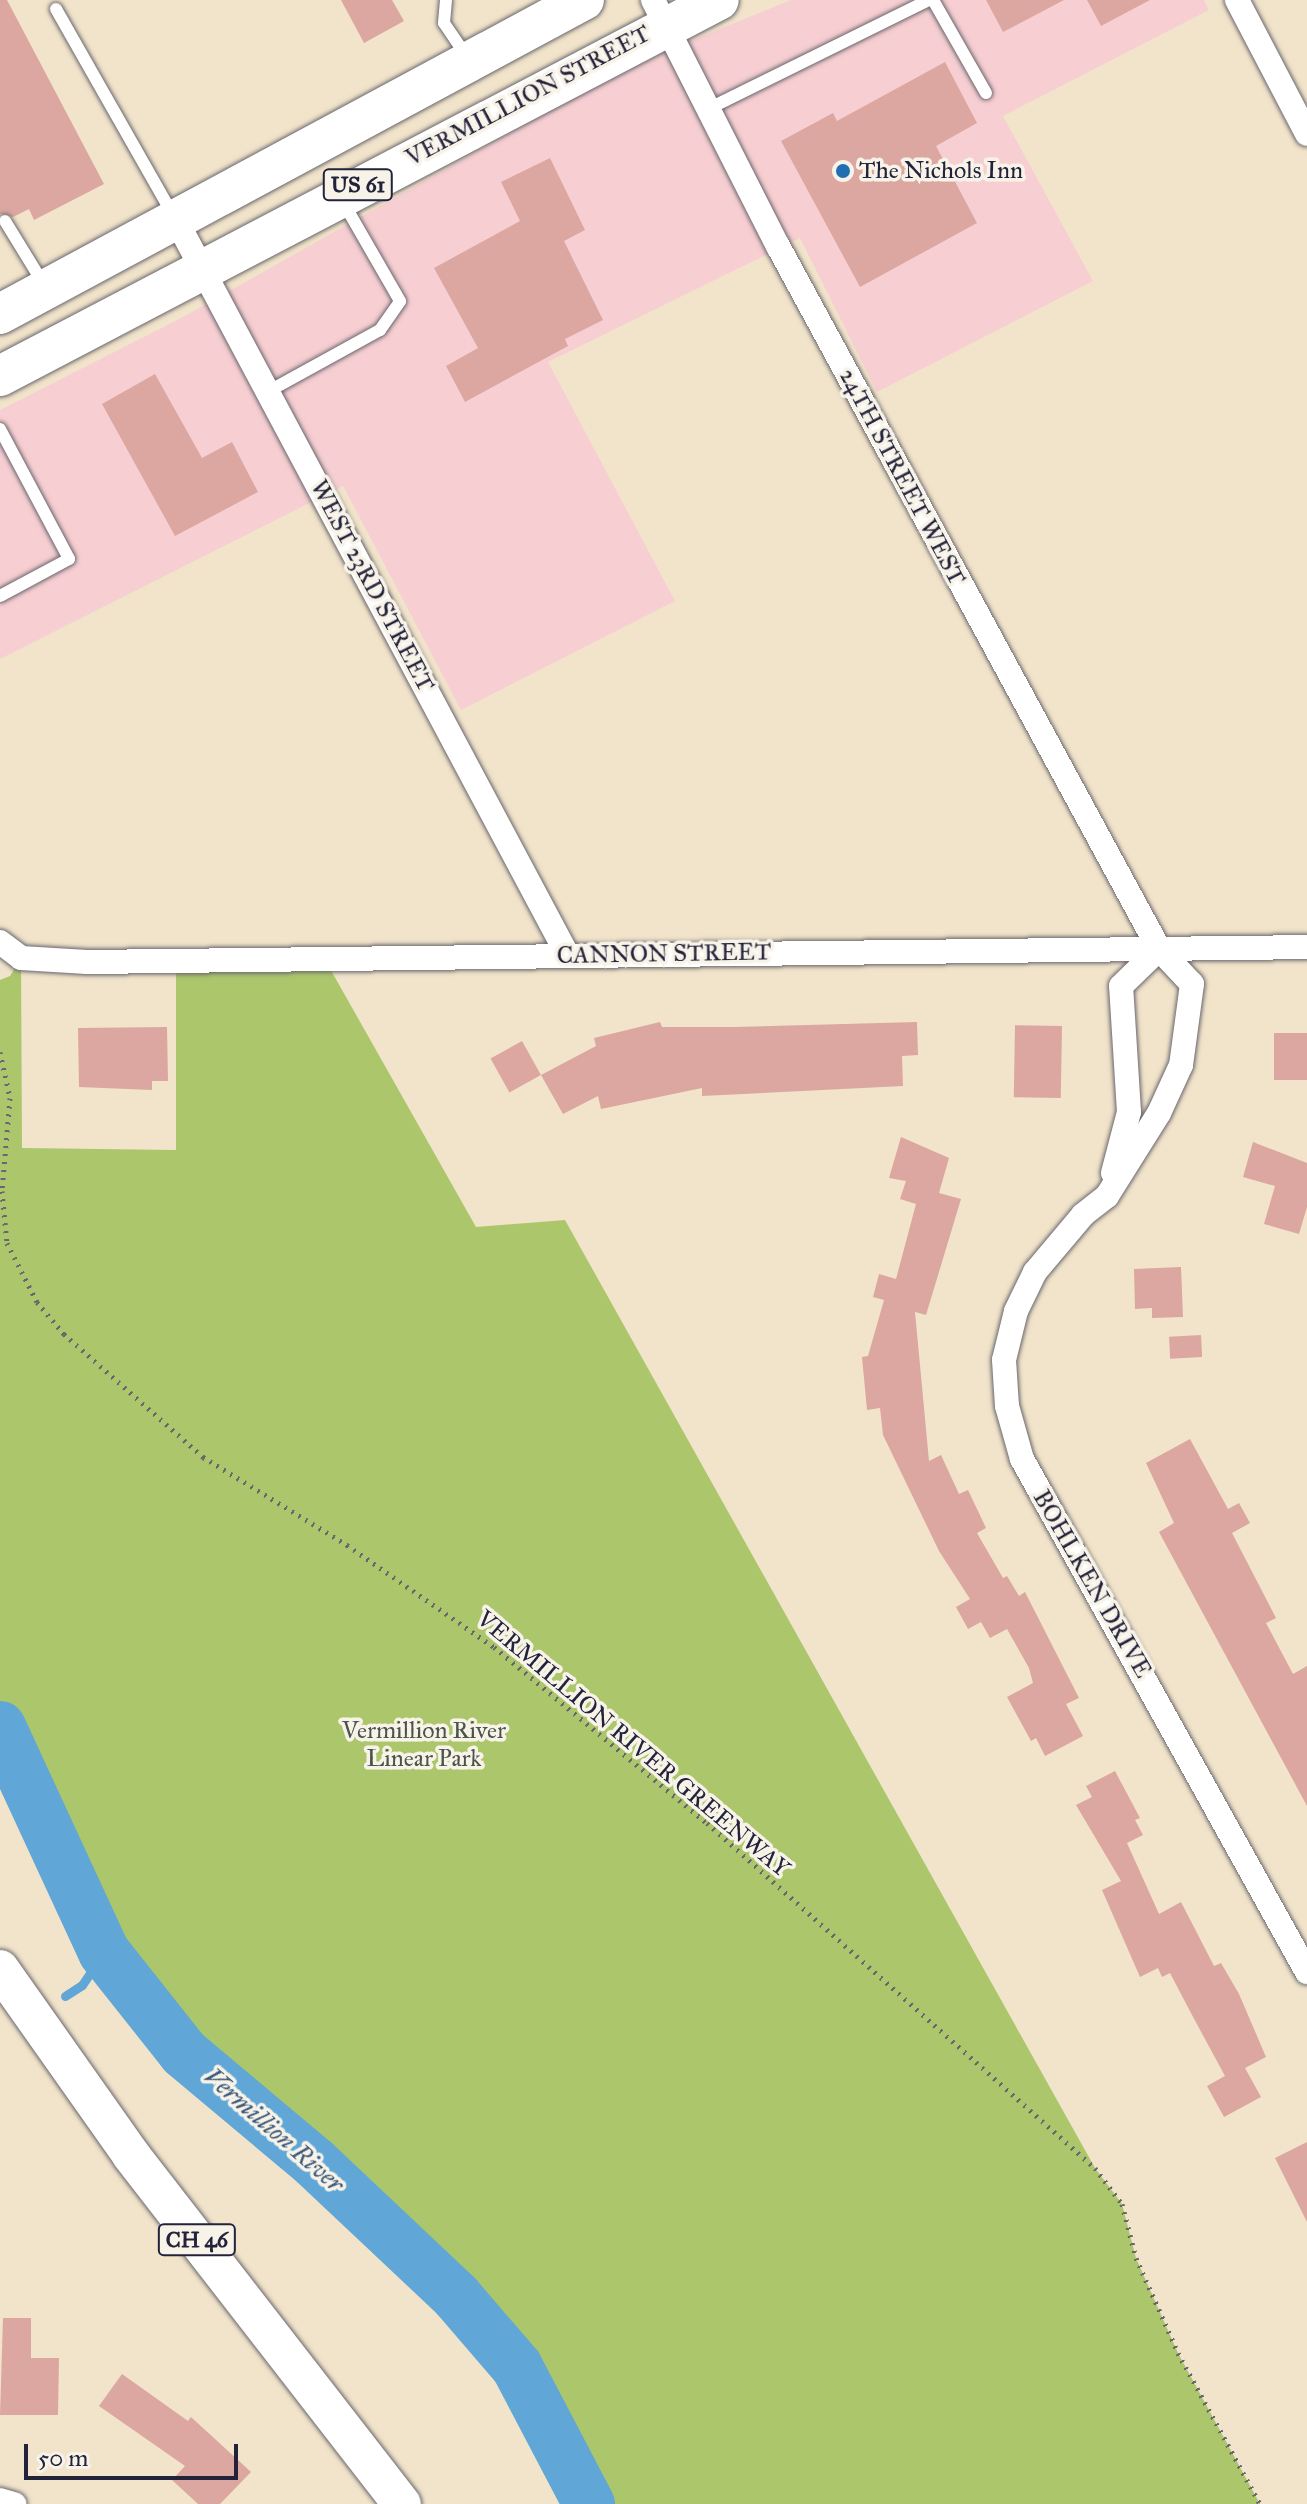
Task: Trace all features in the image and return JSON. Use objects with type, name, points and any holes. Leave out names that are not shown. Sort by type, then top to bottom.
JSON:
[{"type":"highway","name":"US 61","points":[[0,314],[584,0]]},
{"type":"highway","name":"VERMILLION STREET","points":[[0,376],[339,196],[660,12],[719,0]]},
{"type":"main road","name":"CH 46","points":[[5,1987],[402,2504]]},
{"type":"street","points":[[1237,0],[1307,134]]},
{"type":"street","name":"24TH STREET WEST","points":[[660,12],[793,275],[1159,949]]},
{"type":"street","name":"WEST 23RD STREET","points":[[175,218],[567,954]]},
{"type":"street","name":"CANNON STREET","points":[[0,942],[21,958],[87,962],[1307,947]]},
{"type":"street","points":[[1107,1196],[1129,1112],[1121,986],[1159,949]]},
{"type":"street","name":"BOHLKEN DRIVE","points":[[1159,949],[1192,984],[1191,1020],[1181,1065],[1159,1113],[1107,1196],[1056,1243],[1016,1311],[1004,1360],[1007,1406],[1022,1459],[1307,1972]]},
{"type":"street","points":[[0,2500],[14,2504]]},
{"type":"lane","points":[[446,0],[444,23],[470,61]]},
{"type":"lane","points":[[708,109],[931,0],[986,93]]},
{"type":"lane","points":[[56,9],[175,218]]},
{"type":"lane","points":[[269,391],[380,330],[400,301],[339,196]]},
{"type":"lane","points":[[5,221],[46,289]]},
{"type":"lane","points":[[0,429],[69,559],[0,596]]},
{"type":"path","name":"VERMILLION RIVER GREENWAY","points":[[0,1052],[10,1098],[2,1191],[7,1243],[37,1302],[64,1334],[203,1457],[347,1545],[494,1647],[707,1823],[1095,2168],[1122,2204],[1136,2258],[1178,2353],[1260,2504]]},
{"type":"shaded area","points":[[791,0],[1204,0],[1209,10],[1003,116],[1093,281],[877,392],[800,238],[548,362],[675,601],[461,710],[343,486],[0,659],[0,410],[183,317],[631,65]]},
{"type":"green space","name":"Vermillion River Linear Park","points":[[21,958],[22,1148],[176,1150],[176,960],[324,958],[476,1227],[565,1220],[1095,2168],[1122,2204],[1136,2258],[1178,2353],[1260,2504],[589,2504],[517,2367],[456,2296],[315,2163],[184,2053],[104,1952],[0,1727],[0,980],[10,976]]},
{"type":"building","points":[[0,0],[7,0],[104,184],[34,220],[29,209],[13,217],[0,214]]},
{"type":"building","points":[[341,0],[392,0],[404,21],[364,43]]},
{"type":"building","points":[[986,0],[1064,0],[1003,32]]},
{"type":"building","points":[[1087,0],[1150,0],[1101,26]]},
{"type":"building","name":"The Nichols Inn","points":[[945,62],[977,123],[936,146],[977,223],[860,287],[781,141],[833,113],[837,121]]},
{"type":"building","points":[[550,158],[585,230],[564,241],[603,320],[565,339],[568,346],[465,402],[446,366],[478,348],[434,268],[520,221],[501,182]]},
{"type":"building","points":[[155,374],[202,458],[232,442],[258,492],[175,536],[102,404]]},
{"type":"building","points":[[660,1022],[662,1027],[733,1027],[917,1022],[918,1055],[902,1056],[903,1086],[702,1096],[702,1088],[601,1109],[598,1096],[563,1114],[541,1075],[596,1046],[594,1038]]},
{"type":"building","points":[[1015,1025],[1062,1026],[1061,1098],[1014,1097]]},
{"type":"building","points":[[167,1027],[168,1081],[152,1081],[152,1090],[79,1087],[78,1028]]},
{"type":"building","points":[[1274,1033],[1307,1033],[1307,1080],[1274,1080]]},
{"type":"building","points":[[522,1041],[541,1075],[509,1093],[491,1058]]},
{"type":"building","points":[[901,1137],[949,1158],[939,1193],[961,1199],[926,1315],[915,1312],[929,1461],[941,1455],[959,1494],[968,1490],[986,1528],[977,1533],[1003,1578],[1007,1576],[1019,1596],[1025,1592],[1079,1698],[1066,1704],[1083,1736],[1045,1756],[1036,1738],[1031,1741],[1007,1697],[1033,1683],[1029,1668],[1007,1629],[990,1638],[981,1622],[968,1629],[956,1607],[970,1599],[939,1551],[883,1435],[880,1408],[867,1410],[862,1357],[868,1356],[884,1300],[873,1297],[879,1274],[896,1279],[916,1204],[900,1199],[906,1181],[889,1178]]},
{"type":"building","points":[[1253,1142],[1307,1163],[1307,1207],[1299,1234],[1264,1224],[1275,1186],[1243,1177]]},
{"type":"building","points":[[1181,1267],[1183,1317],[1152,1318],[1152,1308],[1135,1309],[1134,1269]]},
{"type":"building","points":[[1201,1335],[1202,1357],[1170,1359],[1169,1337]]},
{"type":"building","points":[[1190,1439],[1228,1509],[1239,1503],[1250,1523],[1232,1533],[1276,1618],[1266,1623],[1293,1674],[1307,1666],[1307,1806],[1159,1532],[1174,1523],[1146,1463]]},
{"type":"building","points":[[1115,1771],[1140,1818],[1135,1820],[1143,1835],[1127,1843],[1159,1914],[1181,1902],[1214,1966],[1221,1963],[1239,1994],[1266,2057],[1245,2068],[1261,2097],[1224,2117],[1207,2086],[1225,2076],[1170,1973],[1162,1977],[1158,1968],[1140,1977],[1102,1890],[1121,1881],[1076,1805],[1092,1797],[1086,1786]]},
{"type":"building","points":[[1307,2142],[1307,2222],[1275,2158]]},
{"type":"building","points":[[3,2318],[31,2318],[31,2358],[59,2358],[58,2415],[0,2415]]},
{"type":"building","points":[[122,2374],[188,2421],[191,2417],[251,2472],[220,2504],[198,2504],[172,2480],[185,2466],[99,2406]]},
{"type":"waterway","name":"Vermillion River","points":[[0,1727],[104,1952],[184,2053],[315,2163],[456,2296],[517,2367],[589,2504]]},
{"type":"waterway","points":[[65,1996],[82,1985],[104,1952]]},
{"type":"place","name":"The Nichols Inn","points":[[843,171]]}]
